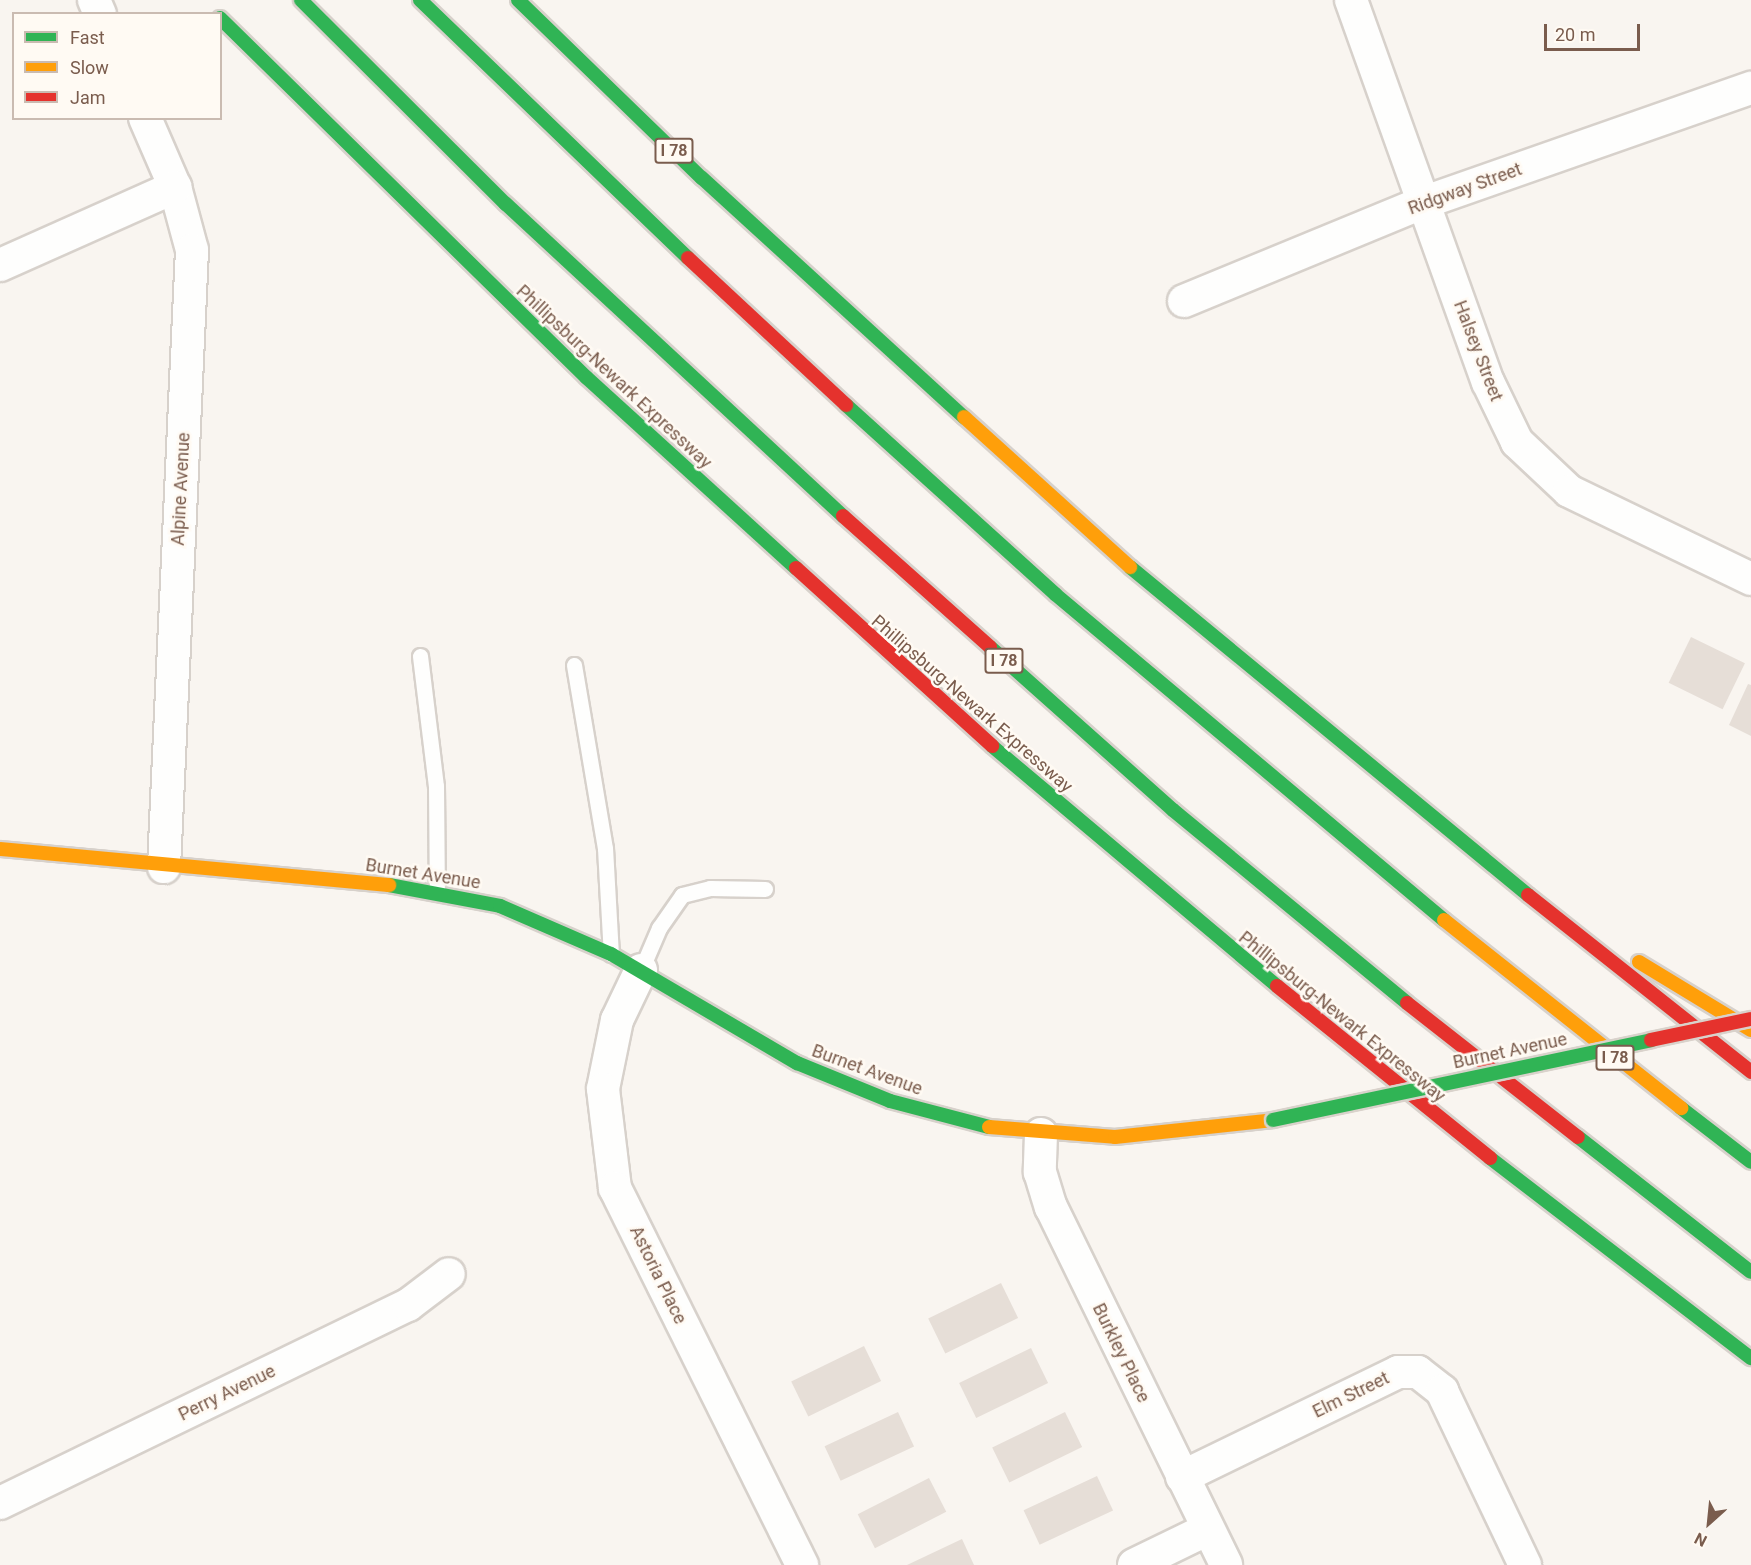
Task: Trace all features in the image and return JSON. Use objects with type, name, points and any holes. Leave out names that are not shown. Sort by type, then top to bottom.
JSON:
[{"type":"main road","name":"I 78","points":[[301,0],[506,204],[763,446],[1105,750],[1441,1031],[1751,1272]]},
{"type":"main road","name":"I 78","points":[[420,0],[761,328],[1055,594],[1482,952],[1751,1162]]},
{"type":"main road","name":"I 78","points":[[518,0],[702,178],[1084,527],[1521,892],[1751,1072]]},
{"type":"main road","name":"Phillipsburg-Newark Expressway","points":[[222,20],[586,378],[983,738],[1387,1079],[1751,1358]]},
{"type":"main road","name":"Burnet Avenue","points":[[0,849],[164,867],[437,891],[531,916],[641,970],[764,1045],[831,1078],[946,1117],[1041,1134],[1177,1134],[1273,1120],[1751,1019]]},
{"type":"main road","points":[[1521,892],[1751,1030]]},
{"type":"street","name":"Halsey Street","points":[[1351,0],[1488,382],[1517,442],[1536,463],[1569,491],[1751,579]]},
{"type":"street","name":"Ridgway Street","points":[[1184,301],[1422,203],[1751,88]]},
{"type":"street","name":"Alpine Avenue","points":[[146,120],[175,187],[192,250],[164,867]]},
{"type":"street","points":[[0,265],[175,187]]},
{"type":"street","name":"Astoria Place","points":[[641,970],[607,1052],[605,1128],[615,1188],[802,1565]]},
{"type":"street","name":"Burkley Place","points":[[1041,1134],[1040,1172],[1051,1208],[1226,1565]]},
{"type":"street","name":"Perry Avenue","points":[[0,1503],[408,1305],[449,1274]]},
{"type":"street","name":"Elm Street","points":[[1182,1477],[1398,1372],[1418,1372],[1442,1391],[1525,1565]]},
{"type":"street","points":[[1134,1565],[1208,1529]]},
{"type":"lane","points":[[420,656],[436,786],[437,891]]},
{"type":"lane","points":[[574,665],[604,837],[611,954]]},
{"type":"lane","points":[[641,970],[659,927],[682,895],[710,888],[765,889]]},
{"type":"building","points":[[1691,637],[1745,663],[1723,709],[1669,683]]},
{"type":"building","points":[[1748,684],[1751,685],[1751,736],[1729,725]]},
{"type":"building","points":[[1001,1283],[1018,1318],[945,1354],[928,1319]]},
{"type":"building","points":[[864,1346],[881,1381],[808,1417],[791,1382]]},
{"type":"building","points":[[1031,1348],[1048,1383],[976,1418],[959,1383]]},
{"type":"building","points":[[898,1412],[914,1446],[841,1481],[825,1446]]},
{"type":"building","points":[[1065,1412],[1082,1447],[1009,1483],[992,1448]]},
{"type":"building","points":[[1097,1476],[1113,1510],[1040,1545],[1024,1510]]},
{"type":"building","points":[[929,1478],[946,1512],[875,1548],[858,1514]]},
{"type":"building","points":[[962,1539],[974,1565],[907,1565]]},
{"type":"traffic: fast","points":[[301,0],[506,204],[843,516]]},
{"type":"traffic: fast","points":[[420,0],[688,258]]},
{"type":"traffic: fast","points":[[518,0],[702,178],[964,417]]},
{"type":"traffic: fast","points":[[222,20],[587,378],[796,568]]},
{"type":"traffic: fast","points":[[846,405],[1055,594],[1444,920]]},
{"type":"traffic: fast","points":[[1130,567],[1528,895]]},
{"type":"traffic: fast","points":[[990,647],[1173,810],[1407,1003]]},
{"type":"traffic: fast","points":[[992,746],[1277,986]]},
{"type":"traffic: fast","points":[[389,885],[500,906],[611,954],[797,1063],[890,1101],[989,1127]]},
{"type":"traffic: fast","points":[[1273,1120],[1651,1040]]},
{"type":"traffic: fast","points":[[1681,1108],[1751,1162]]},
{"type":"traffic: fast","points":[[1578,1137],[1751,1272]]},
{"type":"traffic: fast","points":[[1490,1158],[1751,1358]]},
{"type":"traffic: slow","points":[[964,417],[1130,567]]},
{"type":"traffic: slow","points":[[0,849],[389,885]]},
{"type":"traffic: slow","points":[[1444,920],[1681,1108]]},
{"type":"traffic: slow","points":[[1639,962],[1751,1030]]},
{"type":"traffic: slow","points":[[989,1127],[1115,1137],[1273,1120]]},
{"type":"traffic: jam","points":[[688,258],[846,405]]},
{"type":"traffic: jam","points":[[843,516],[990,647]]},
{"type":"traffic: jam","points":[[796,568],[992,746]]},
{"type":"traffic: jam","points":[[1528,895],[1751,1072]]},
{"type":"traffic: jam","points":[[1277,986],[1490,1158]]},
{"type":"traffic: jam","points":[[1407,1003],[1578,1137]]},
{"type":"traffic: jam","points":[[1651,1040],[1751,1019]]}]
